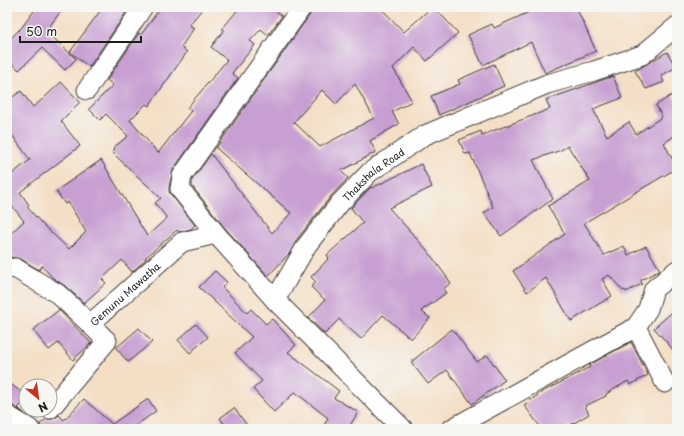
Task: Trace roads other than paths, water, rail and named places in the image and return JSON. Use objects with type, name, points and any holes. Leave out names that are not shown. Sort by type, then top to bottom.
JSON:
[{"type":"street","points":[[87,90],[143,7]]},
{"type":"street","points":[[296,9],[182,176],[180,189],[216,234],[276,300],[403,429]]},
{"type":"street","name":"Thakshala Road","points":[[276,300],[307,245],[340,203],[370,172],[425,135],[547,84],[594,71],[642,55],[677,26]]},
{"type":"street","name":"Gemunu Mawatha","points":[[58,400],[107,341],[90,324],[182,242],[216,234]]},
{"type":"street","points":[[7,269],[15,268],[58,294],[90,324]]},
{"type":"street","points":[[451,429],[636,327],[648,309],[654,289],[677,270]]},
{"type":"street","points":[[636,327],[665,383]]},
{"type":"street","points":[[7,415],[32,429]]},
{"type":"street","name":"Gemunu Mawatha","points":[[32,429],[42,418]]}]
